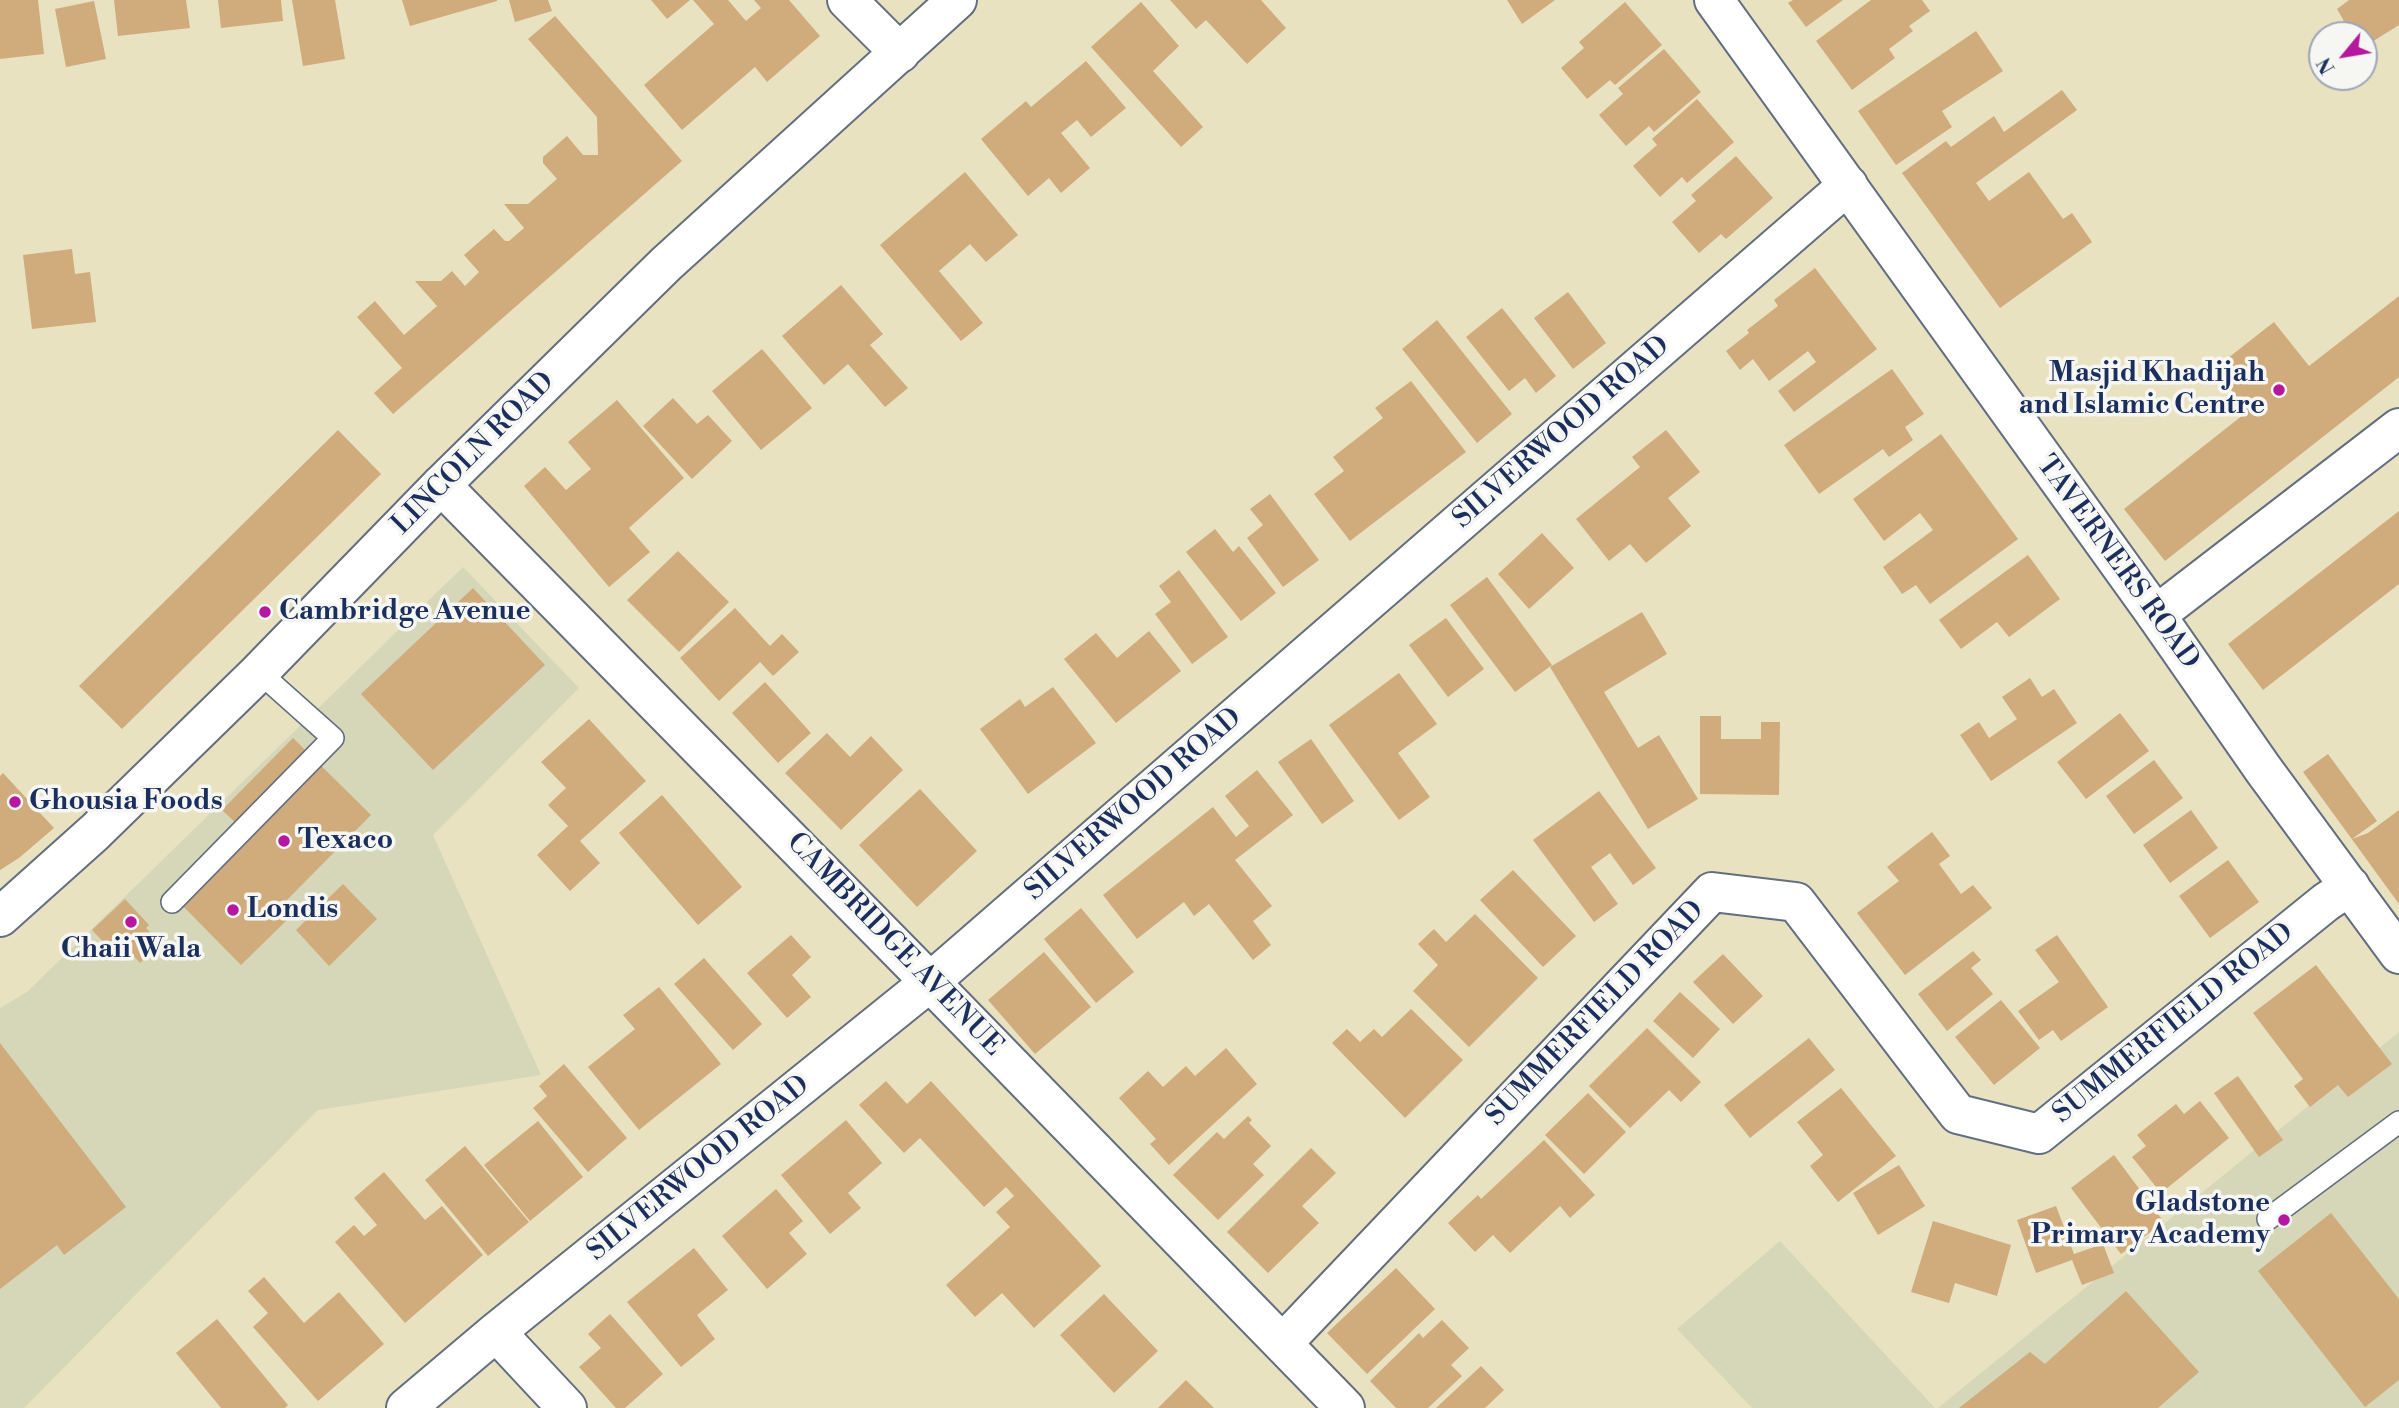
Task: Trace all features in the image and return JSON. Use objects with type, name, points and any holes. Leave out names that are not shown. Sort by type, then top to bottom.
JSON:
[{"type":"street","points":[[847,0],[900,53]]},
{"type":"street","name":"LINCOLN ROAD","points":[[0,917],[95,831],[258,672],[441,485],[666,264],[957,0]]},
{"type":"street","name":"TAVERNERS ROAD","points":[[1714,0],[2156,615],[2263,769],[2399,954]]},
{"type":"street","name":"SILVERWOOD ROAD","points":[[406,1408],[496,1332],[930,982],[1848,185]]},
{"type":"street","points":[[2156,615],[2399,428]]},
{"type":"street","name":"CAMBRIDGE AVENUE","points":[[441,485],[1345,1408]]},
{"type":"street","name":"SUMMERFIELD ROAD","points":[[1283,1343],[1712,892],[1796,902],[1958,1114],[2039,1134],[2326,902],[2350,886]]},
{"type":"street","points":[[496,1332],[567,1408]]},
{"type":"lane","points":[[172,902],[333,738],[258,672]]},
{"type":"lane","points":[[2268,1219],[2399,1122]]},
{"type":"shaded area","points":[[463,567],[579,688],[433,835],[541,1075],[318,1110],[24,1408],[0,1408],[0,1008],[27,992]]},
{"type":"shaded area","name":"Gladstone Primary Academy","points":[[2399,1032],[2399,1408],[1938,1408]]},
{"type":"shaded area","points":[[1780,1241],[1935,1408],[1752,1408],[1677,1329]]},
{"type":"building","points":[[0,0],[38,0],[44,54],[0,59]]},
{"type":"building","points":[[114,0],[186,0],[190,28],[118,36]]},
{"type":"building","points":[[218,0],[281,0],[283,21],[221,28]]},
{"type":"building","points":[[292,0],[335,0],[345,59],[303,66]]},
{"type":"building","points":[[402,0],[497,0],[497,1],[410,26]]},
{"type":"building","points":[[509,0],[548,0],[552,11],[515,22]]},
{"type":"building","points":[[651,0],[690,0],[667,19]]},
{"type":"building","points":[[693,0],[728,0],[746,21],[761,8],[754,0],[789,0],[820,36],[767,82],[755,67],[682,130],[644,85],[714,24]]},
{"type":"building","points":[[1170,0],[1261,0],[1286,28],[1247,64],[1206,20],[1196,29]]},
{"type":"building","points":[[1507,0],[1555,0],[1522,24]]},
{"type":"building","points":[[1793,0],[1843,0],[1806,27],[1788,3]]},
{"type":"building","points":[[1871,0],[1922,0],[1930,11],[1909,26],[1913,31],[1889,49],[1895,58],[1852,90],[1816,41]]},
{"type":"building","points":[[2349,0],[2399,0],[2399,25],[2378,38],[2378,21],[2344,21],[2337,9]]},
{"type":"building","points":[[94,1],[106,59],[66,67],[55,9]]},
{"type":"building","points":[[1141,2],[1179,46],[1153,71],[1203,127],[1181,147],[1091,47]]},
{"type":"building","points":[[1625,2],[1662,45],[1615,85],[1610,80],[1587,99],[1561,68],[1584,48],[1579,42]]},
{"type":"building","points":[[555,16],[682,161],[393,414],[374,393],[402,368],[357,317],[375,301],[404,335],[437,306],[415,281],[441,281],[452,271],[465,286],[479,272],[464,255],[494,229],[505,241],[509,241],[524,228],[504,204],[528,204],[557,179],[543,163],[543,157],[567,136],[583,155],[598,155],[597,117],[528,39]]},
{"type":"building","points":[[1976,31],[2003,71],[1942,111],[1952,127],[1896,165],[1858,111]]},
{"type":"building","points":[[1664,49],[1701,92],[1654,132],[1649,126],[1626,146],[1599,115],[1623,94],[1618,88]]},
{"type":"building","points":[[1086,61],[1126,108],[1091,137],[1077,120],[1061,133],[1090,168],[1061,193],[1049,178],[1028,196],[981,139],[1026,101],[1031,107]]},
{"type":"building","points":[[2062,90],[2077,110],[1976,183],[1989,201],[2029,172],[2063,219],[2072,213],[2092,242],[2000,308],[1902,173],[1946,141],[1951,147],[1994,116],[2004,132]]},
{"type":"building","points":[[1697,99],[1734,142],[1687,183],[1682,177],[1660,197],[1633,166],[1657,145],[1652,139]]},
{"type":"building","points":[[1736,156],[1773,198],[1726,239],[1721,234],[1699,253],[1672,222],[1696,201],[1691,195]]},
{"type":"building","points":[[965,172],[1018,235],[986,262],[970,244],[939,271],[983,323],[961,341],[880,245]]},
{"type":"building","points":[[72,249],[75,274],[90,272],[96,322],[32,329],[23,255]]},
{"type":"building","points":[[1815,268],[1877,349],[1794,412],[1778,391],[1816,362],[1808,351],[1769,381],[1753,359],[1740,370],[1726,351],[1749,333],[1747,330],[1778,306],[1774,300]]},
{"type":"building","points":[[841,285],[883,334],[870,345],[908,388],[885,407],[848,364],[824,385],[782,336]]},
{"type":"building","points":[[1568,292],[1606,343],[1573,369],[1534,318]]},
{"type":"building","points":[[2399,296],[2399,377],[2165,561],[2124,509],[2248,411],[2214,369],[2274,322],[2309,366]]},
{"type":"building","points":[[1502,308],[1556,376],[1536,393],[1525,378],[1509,391],[1466,337]]},
{"type":"building","points":[[1437,320],[1512,414],[1477,443],[1402,349]]},
{"type":"building","points":[[762,349],[812,408],[761,450],[712,391]]},
{"type":"building","points":[[1892,369],[1924,414],[1905,427],[1913,440],[1889,457],[1883,449],[1819,494],[1784,445]]},
{"type":"building","points":[[1411,381],[1466,452],[1350,541],[1314,494],[1344,471],[1333,457],[1383,418],[1375,408]]},
{"type":"building","points":[[673,398],[697,424],[708,415],[732,441],[692,479],[643,426]]},
{"type":"building","points":[[617,400],[684,478],[629,528],[650,552],[609,587],[524,486],[545,467],[566,490],[591,469],[568,442]]},
{"type":"building","points":[[338,430],[381,474],[122,729],[79,686]]},
{"type":"building","points":[[1666,430],[1700,472],[1668,498],[1691,526],[1646,563],[1630,544],[1609,561],[1576,519],[1640,467],[1632,457]]},
{"type":"building","points":[[1941,434],[2018,539],[1930,604],[1916,585],[1902,594],[1883,567],[1933,530],[1920,513],[1884,541],[1853,499]]},
{"type":"building","points":[[1270,494],[1319,560],[1283,587],[1247,538],[1263,525],[1250,509]]},
{"type":"building","points":[[2399,511],[2399,584],[2263,690],[2228,644]]},
{"type":"building","points":[[1215,529],[1233,552],[1239,546],[1276,593],[1241,621],[1186,552]]},
{"type":"building","points":[[1542,533],[1574,568],[1529,609],[1498,574]]},
{"type":"building","points":[[678,551],[729,602],[679,652],[627,600]]},
{"type":"building","points":[[2028,555],[2060,599],[2009,637],[1997,622],[1961,649],[1939,620]]},
{"type":"building","points":[[1179,570],[1228,637],[1192,664],[1155,614],[1171,602],[1159,586]]},
{"type":"building","points":[[1487,577],[1552,665],[1515,692],[1450,605]]},
{"type":"building","points":[[473,588],[545,665],[433,770],[361,694]]},
{"type":"building","points":[[735,608],[770,646],[782,634],[799,652],[773,676],[760,662],[719,701],[680,658]]},
{"type":"building","points":[[1642,612],[1667,654],[1604,692],[1638,748],[1659,735],[1698,799],[1648,829],[1550,667]]},
{"type":"building","points":[[1446,618],[1484,669],[1448,697],[1409,645]]},
{"type":"building","points":[[1149,631],[1181,671],[1116,723],[1064,659],[1096,633],[1117,658]]},
{"type":"building","points":[[1399,673],[1437,724],[1398,753],[1430,797],[1399,820],[1329,725]]},
{"type":"building","points":[[2030,678],[2042,697],[2054,689],[2077,723],[1991,781],[1960,735],[1979,722],[1989,738],[2017,719],[2002,697]]},
{"type":"building","points":[[765,682],[811,733],[778,763],[732,713]]},
{"type":"building","points":[[1053,687],[1096,743],[1028,794],[980,729],[1020,699],[1025,707]]},
{"type":"building","points":[[2120,713],[2149,751],[2086,799],[2057,762]]},
{"type":"building","points":[[1700,716],[1721,716],[1721,739],[1761,739],[1761,722],[1780,722],[1779,795],[1700,794]]},
{"type":"building","points":[[589,719],[646,781],[580,841],[600,863],[570,891],[537,855],[568,826],[548,805],[566,788],[541,762]]},
{"type":"building","points":[[827,733],[850,757],[871,736],[903,770],[841,830],[785,773]]},
{"type":"building","name":"Texaco","points":[[293,738],[371,815],[278,909],[288,919],[241,965],[179,902],[238,825],[222,810]]},
{"type":"building","points":[[1311,739],[1354,801],[1322,824],[1278,762]]},
{"type":"building","points":[[2328,754],[2377,821],[2352,839],[2368,833],[2399,810],[2399,904],[2303,772]]},
{"type":"building","points":[[2154,760],[2183,798],[2134,834],[2106,796]]},
{"type":"building","points":[[1257,770],[1293,815],[1235,860],[1272,906],[1253,921],[1271,945],[1253,960],[1209,904],[1194,916],[1184,902],[1137,939],[1103,895],[1213,807],[1236,837],[1249,826],[1225,796]]},
{"type":"building","name":"Ghousia Foods","points":[[3,773],[54,828],[19,858],[0,870],[0,776]]},
{"type":"building","points":[[920,789],[977,851],[917,907],[859,845]]},
{"type":"building","points":[[1599,791],[1656,868],[1633,885],[1610,853],[1591,867],[1618,904],[1594,922],[1533,840]]},
{"type":"building","points":[[662,795],[742,887],[698,925],[619,833]]},
{"type":"building","points":[[2191,810],[2218,848],[2170,883],[2143,845]]},
{"type":"building","points":[[1932,832],[1950,856],[1939,864],[1961,894],[1973,885],[1992,908],[1905,975],[1857,913],[1899,881],[1887,867]]},
{"type":"building","points":[[2228,860],[2259,902],[2210,938],[2179,896]]},
{"type":"building","points":[[1513,870],[1576,936],[1543,967],[1480,900]]},
{"type":"building","points":[[343,884],[377,919],[329,966],[296,930]]},
{"type":"building","points":[[125,899],[149,925],[146,928],[160,944],[140,963],[125,946],[116,955],[92,930]]},
{"type":"building","points":[[1081,908],[1134,972],[1096,1003],[1044,939]]},
{"type":"building","points":[[1475,914],[1538,978],[1469,1047],[1413,991],[1438,965],[1418,944],[1434,929],[1446,942]]},
{"type":"building","points":[[791,935],[811,957],[792,975],[811,997],[787,1018],[747,973]]},
{"type":"building","points":[[2057,935],[2108,1007],[2061,1041],[2053,1030],[2039,1040],[2018,1011],[2059,982],[2035,950]]},
{"type":"building","points":[[1973,951],[1981,960],[1971,968],[1993,994],[1947,1031],[1918,994]]},
{"type":"building","points":[[1044,952],[1091,1007],[1035,1054],[988,1000]]},
{"type":"building","points":[[1723,954],[1763,996],[1733,1024],[1693,982]]},
{"type":"building","points":[[704,958],[762,1024],[733,1050],[674,984]]},
{"type":"building","points":[[2316,965],[2392,1064],[2348,1097],[2338,1085],[2310,1107],[2294,1086],[2303,1079],[2253,1013]]},
{"type":"building","points":[[659,987],[721,1064],[639,1130],[588,1067],[635,1029],[623,1015]]},
{"type":"building","points":[[1680,992],[1720,1029],[1693,1058],[1653,1021]]},
{"type":"building","points":[[2001,1000],[2040,1048],[1994,1085],[1955,1037]]},
{"type":"building","points":[[1411,1009],[1463,1060],[1405,1118],[1332,1043],[1347,1029],[1360,1042],[1374,1029],[1382,1037]]},
{"type":"building","points":[[1647,1028],[1701,1082],[1681,1102],[1669,1090],[1630,1128],[1589,1086]]},
{"type":"building","points":[[1809,1038],[1835,1070],[1750,1138],[1724,1105]]},
{"type":"building","points":[[0,1043],[126,1207],[64,1255],[57,1245],[0,1289]]},
{"type":"building","points":[[1226,1048],[1257,1084],[1169,1165],[1150,1144],[1156,1139],[1119,1098],[1148,1071],[1163,1087],[1186,1066],[1195,1076]]},
{"type":"building","points":[[564,1064],[627,1138],[588,1172],[533,1108],[547,1096],[539,1086]]},
{"type":"building","points":[[2238,1076],[2283,1140],[2259,1157],[2214,1093]]},
{"type":"building","points":[[886,1081],[907,1104],[931,1081],[1101,1266],[1034,1328],[1002,1293],[975,1317],[946,1285],[1010,1227],[996,1212],[1014,1196],[1006,1187],[984,1207],[920,1138],[904,1153],[859,1105]]},
{"type":"building","points":[[1841,1088],[1896,1156],[1838,1202],[1810,1166],[1823,1155],[1797,1122]]},
{"type":"building","points":[[1588,1093],[1626,1132],[1584,1174],[1545,1135]]},
{"type":"building","points":[[2200,1101],[2229,1138],[2161,1193],[2132,1157],[2146,1146],[2137,1135],[2176,1104],[2184,1114]]},
{"type":"building","points":[[1248,1116],[1252,1120],[1249,1123],[1271,1146],[1253,1164],[1264,1175],[1218,1220],[1173,1175],[1217,1132],[1224,1139]]},
{"type":"building","points":[[846,1120],[882,1163],[848,1193],[861,1208],[830,1234],[781,1175]]},
{"type":"building","points":[[538,1121],[583,1177],[530,1221],[484,1165]]},
{"type":"building","points":[[1544,1140],[1595,1195],[1570,1218],[1560,1206],[1510,1253],[1493,1235],[1475,1252],[1448,1223],[1478,1195],[1481,1199]]},
{"type":"building","points":[[465,1146],[529,1222],[488,1256],[425,1180]]},
{"type":"building","points":[[1311,1148],[1336,1173],[1302,1206],[1319,1223],[1268,1273],[1227,1232]]},
{"type":"building","points":[[2114,1155],[2164,1222],[2121,1254],[2071,1188]]},
{"type":"building","points":[[1899,1165],[1925,1206],[1878,1235],[1853,1193]]},
{"type":"building","points":[[384,1172],[425,1220],[442,1206],[483,1255],[405,1323],[335,1242],[354,1225],[364,1236],[377,1225],[354,1198]]},
{"type":"building","points":[[776,1189],[803,1221],[789,1233],[807,1254],[767,1289],[722,1236]]},
{"type":"building","points":[[2056,1206],[2074,1254],[2103,1244],[2114,1273],[2082,1285],[2072,1260],[2036,1273],[2017,1220]]},
{"type":"building","points":[[2331,1213],[2399,1299],[2399,1380],[2365,1407],[2258,1271]]},
{"type":"building","points":[[1933,1221],[2011,1245],[1997,1296],[1955,1283],[1949,1303],[1911,1292]]},
{"type":"building","points":[[694,1248],[728,1290],[697,1315],[715,1339],[681,1367],[627,1302]]},
{"type":"building","points":[[1396,1268],[1435,1309],[1367,1374],[1327,1333]]},
{"type":"building","points":[[264,1277],[304,1323],[339,1292],[384,1344],[318,1401],[253,1327],[268,1313],[248,1291]]},
{"type":"building","points":[[2126,1291],[2199,1372],[2158,1408],[1959,1408],[2030,1352],[2045,1364]]},
{"type":"building","points":[[1104,1294],[1158,1351],[1114,1393],[1060,1335]]},
{"type":"building","points":[[610,1314],[663,1374],[625,1408],[616,1408],[579,1367],[601,1348],[588,1334]]},
{"type":"building","points":[[217,1319],[288,1405],[285,1408],[221,1408],[176,1353]]},
{"type":"building","points":[[1442,1320],[1469,1348],[1451,1365],[1462,1376],[1428,1408],[1396,1408],[1370,1381],[1419,1333],[1423,1338]]},
{"type":"building","points":[[1481,1366],[1504,1390],[1485,1408],[1436,1408]]},
{"type":"building","points":[[1186,1380],[1214,1408],[1158,1408]]},
{"type":"place","name":"Masjid Khadijah and Islamic Centre","points":[[2279,390]]},
{"type":"place","name":"Cambridge Avenue","points":[[265,612]]},
{"type":"place","name":"Ghousia Foods","points":[[15,802]]},
{"type":"place","name":"Texaco","points":[[284,841]]},
{"type":"place","name":"Londis","points":[[233,910]]},
{"type":"place","name":"Chaii Wala","points":[[131,922]]},
{"type":"place","name":"Gladstone Primary Academy","points":[[2284,1220]]}]
